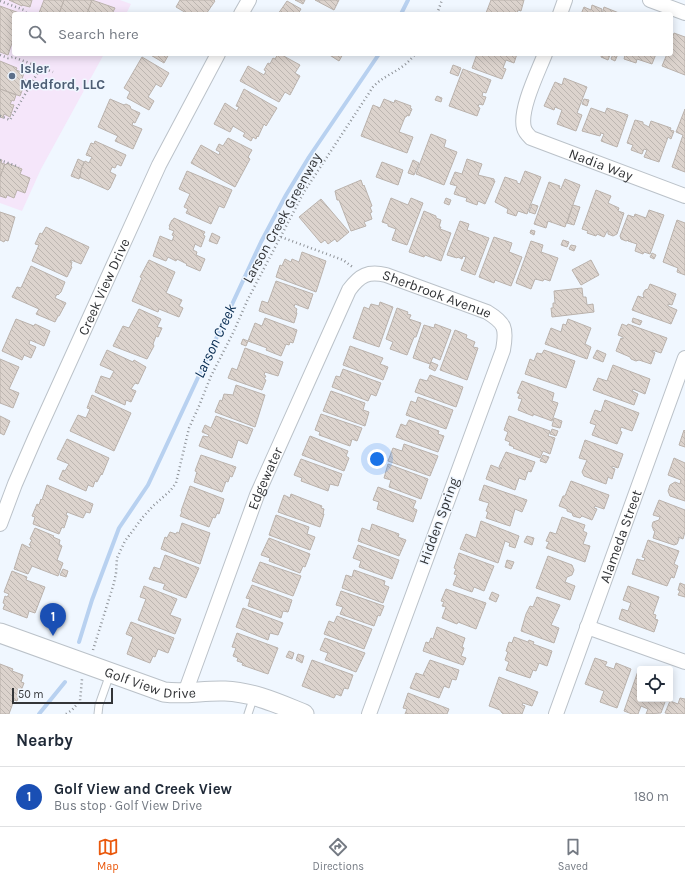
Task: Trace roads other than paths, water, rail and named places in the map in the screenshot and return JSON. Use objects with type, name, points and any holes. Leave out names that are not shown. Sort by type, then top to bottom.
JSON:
[{"type":"street","points":[[242,12],[249,0]]},
{"type":"street","points":[[561,12],[565,0]]},
{"type":"street","points":[[650,0],[685,13]]},
{"type":"street","name":"Creek View Drive","points":[[0,524],[35,438],[159,165],[217,56]]},
{"type":"street","name":"Nadia Way","points":[[544,56],[523,115],[524,131],[531,138],[685,196]]},
{"type":"street","name":"Sherbrook Avenue","points":[[365,275],[375,272],[386,275],[487,312],[499,319],[504,328]]},
{"type":"street","name":"Edgewater","points":[[185,694],[257,495],[349,290],[356,281],[365,275]]},
{"type":"street","name":"Hidden Spring","points":[[369,714],[503,350],[505,336],[504,328]]},
{"type":"street","name":"Alameda Street","points":[[556,714],[685,358]]},
{"type":"street","points":[[587,627],[685,662]]},
{"type":"street","name":"Golf View Drive","points":[[0,633],[164,692],[185,694],[226,691],[244,693],[304,714]]},
{"type":"lane","points":[[98,714],[99,706],[110,673]]},
{"type":"lane","points":[[248,714],[254,696]]},
{"type":"waterway","name":"Larson Creek","points":[[402,12],[408,0]]},
{"type":"waterway","name":"Larson Creek","points":[[79,642],[92,600],[119,528],[148,485],[261,242],[286,195],[309,157],[378,56]]},
{"type":"waterway","name":"Larson Creek","points":[[39,714],[65,682]]},
{"type":"place","name":"Isler Medford, LLC","points":[[12,76]]},
{"type":"place","name":"Golf View and Creek View","points":[[53,636]]}]
